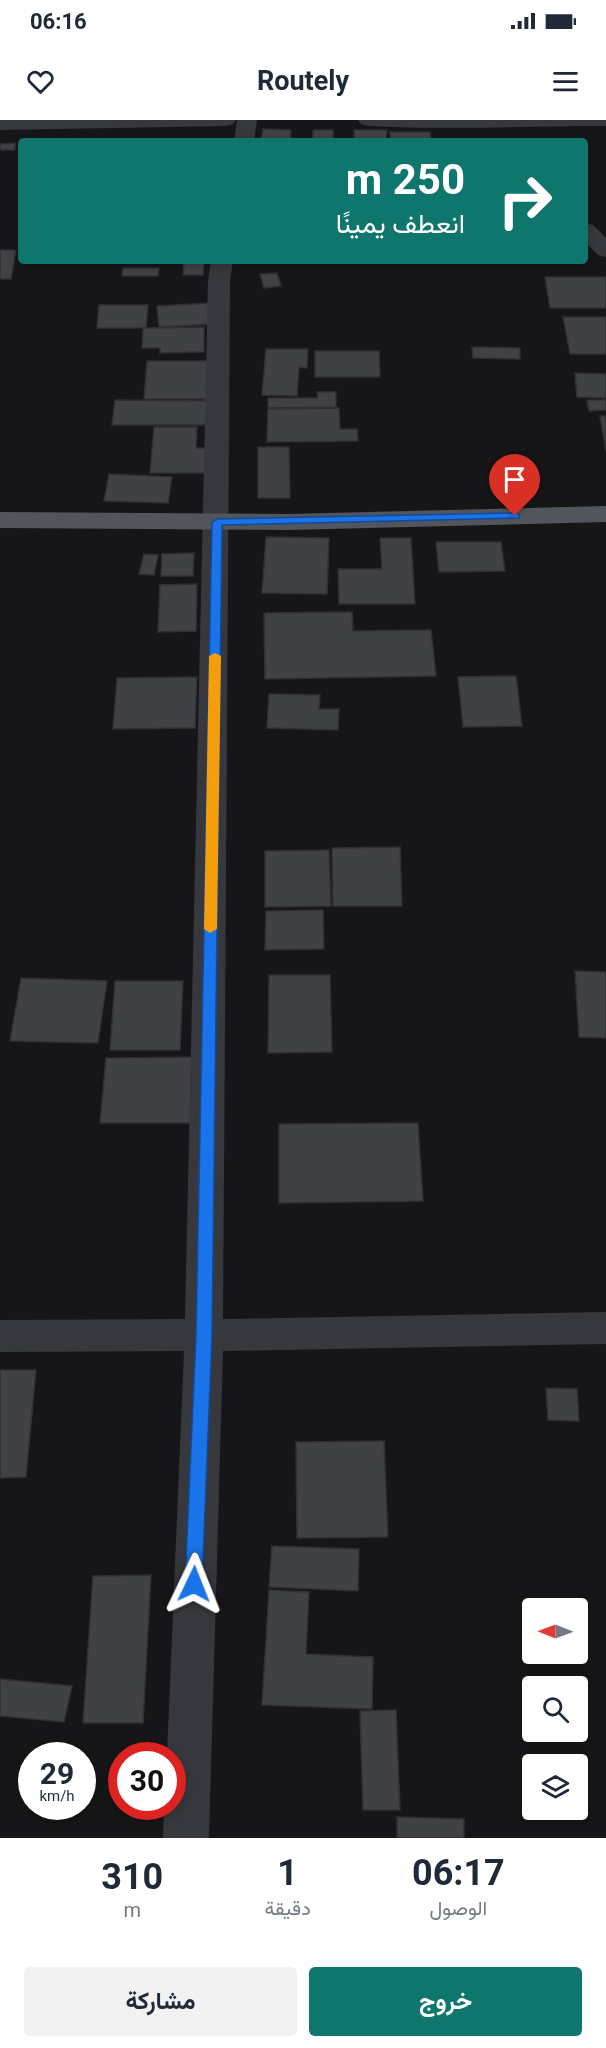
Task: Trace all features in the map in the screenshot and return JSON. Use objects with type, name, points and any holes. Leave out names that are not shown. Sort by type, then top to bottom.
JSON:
[{"type":"main road","points":[[0,520],[217,522],[606,514]]},
{"type":"street","points":[[0,124],[226,120]]},
{"type":"street","points":[[244,138],[247,120]]},
{"type":"street","points":[[368,120],[434,123],[465,120],[606,120]]},
{"type":"street","points":[[465,120],[480,138]]},
{"type":"street","points":[[588,233],[606,250]]},
{"type":"street","points":[[186,1838],[204,1335],[219,280],[222,264]]},
{"type":"street","points":[[0,1336],[606,1328]]},
{"type":"building","points":[[263,129],[291,130],[290,138],[262,138]]},
{"type":"building","points":[[313,130],[333,130],[333,138],[313,138]]},
{"type":"building","points":[[354,130],[387,130],[386,138],[354,138]]},
{"type":"building","points":[[390,132],[430,132],[431,138],[391,138]]},
{"type":"building","points":[[15,143],[15,150],[0,150],[0,144]]},
{"type":"building","points":[[0,250],[16,250],[11,279],[0,279]]},
{"type":"building","points":[[184,264],[204,264],[203,275],[183,275]]},
{"type":"building","points":[[123,268],[159,268],[158,276],[122,276]]},
{"type":"building","points":[[277,273],[281,286],[264,288],[260,274]]},
{"type":"building","points":[[545,277],[606,277],[606,308],[550,308]]},
{"type":"building","points":[[212,303],[215,324],[159,327],[157,306]]},
{"type":"building","points":[[99,305],[148,305],[146,328],[97,328]]},
{"type":"building","points":[[563,317],[606,317],[606,354],[570,354]]},
{"type":"building","points":[[204,327],[204,352],[160,353],[160,348],[142,348],[143,328]]},
{"type":"building","points":[[472,347],[520,348],[520,359],[473,358]]},
{"type":"building","points":[[266,349],[308,349],[307,368],[299,367],[297,396],[262,395]]},
{"type":"building","points":[[315,351],[379,351],[380,377],[315,377]]},
{"type":"building","points":[[147,361],[214,361],[212,399],[144,399]]},
{"type":"building","points":[[575,373],[606,374],[606,398],[577,397]]},
{"type":"building","points":[[317,392],[336,392],[336,407],[268,408],[268,398],[318,398]]},
{"type":"building","points":[[115,400],[208,401],[207,425],[112,425]]},
{"type":"building","points":[[587,400],[606,400],[606,410],[589,411]]},
{"type":"building","points":[[339,408],[340,429],[357,429],[358,441],[267,442],[268,409]]},
{"type":"building","points":[[600,416],[606,416],[606,451]]},
{"type":"building","points":[[154,427],[197,427],[196,448],[209,448],[208,473],[150,473]]},
{"type":"building","points":[[258,447],[289,447],[290,498],[258,498]]},
{"type":"building","points":[[109,474],[172,477],[168,503],[104,501]]},
{"type":"building","points":[[266,537],[329,538],[327,594],[262,593]]},
{"type":"building","points":[[380,538],[411,538],[415,604],[339,604],[338,569],[382,569]]},
{"type":"building","points":[[436,542],[501,542],[505,571],[439,572]]},
{"type":"building","points":[[194,553],[193,576],[161,576],[162,554]]},
{"type":"building","points":[[144,554],[158,555],[154,575],[139,574]]},
{"type":"building","points":[[197,584],[196,631],[158,632],[160,585]]},
{"type":"building","points":[[352,612],[353,631],[431,630],[436,676],[265,679],[264,613]]},
{"type":"building","points":[[516,676],[522,726],[463,727],[458,677]]},
{"type":"building","points":[[197,677],[195,728],[113,729],[117,678]]},
{"type":"building","points":[[269,694],[320,695],[319,709],[339,709],[338,730],[267,728]]},
{"type":"building","points":[[400,847],[402,906],[333,906],[332,848]]},
{"type":"building","points":[[329,850],[331,906],[265,907],[265,851]]},
{"type":"building","points":[[323,910],[324,949],[265,950],[266,911]]},
{"type":"building","points":[[575,971],[606,972],[606,1038],[579,1037]]},
{"type":"building","points":[[269,975],[330,975],[332,1052],[268,1053]]},
{"type":"building","points":[[21,978],[107,981],[98,1043],[10,1041]]},
{"type":"building","points":[[115,981],[183,981],[180,1050],[110,1050]]},
{"type":"building","points":[[203,1057],[200,1123],[100,1123],[106,1058]]},
{"type":"building","points":[[418,1123],[423,1201],[279,1203],[279,1124]]},
{"type":"building","points":[[0,1370],[36,1370],[26,1477],[0,1478]]},
{"type":"building","points":[[546,1388],[577,1389],[579,1421],[548,1420]]},
{"type":"building","points":[[384,1441],[388,1537],[297,1538],[296,1442]]},
{"type":"building","points":[[272,1546],[359,1549],[358,1591],[269,1587]]},
{"type":"building","points":[[151,1575],[143,1723],[83,1723],[93,1576]]},
{"type":"building","points":[[269,1590],[309,1592],[306,1654],[373,1657],[372,1709],[262,1705]]},
{"type":"building","points":[[0,1679],[72,1686],[64,1722],[0,1716]]},
{"type":"building","points":[[396,1710],[400,1810],[363,1810],[360,1711]]},
{"type":"building","points":[[397,1817],[464,1819],[464,1838],[397,1838]]},
{"type":"slow traffic","points":[[210,929],[215,656]]},
{"type":"route","points":[[194,1584],[204,1335],[217,522],[515,516]]}]
